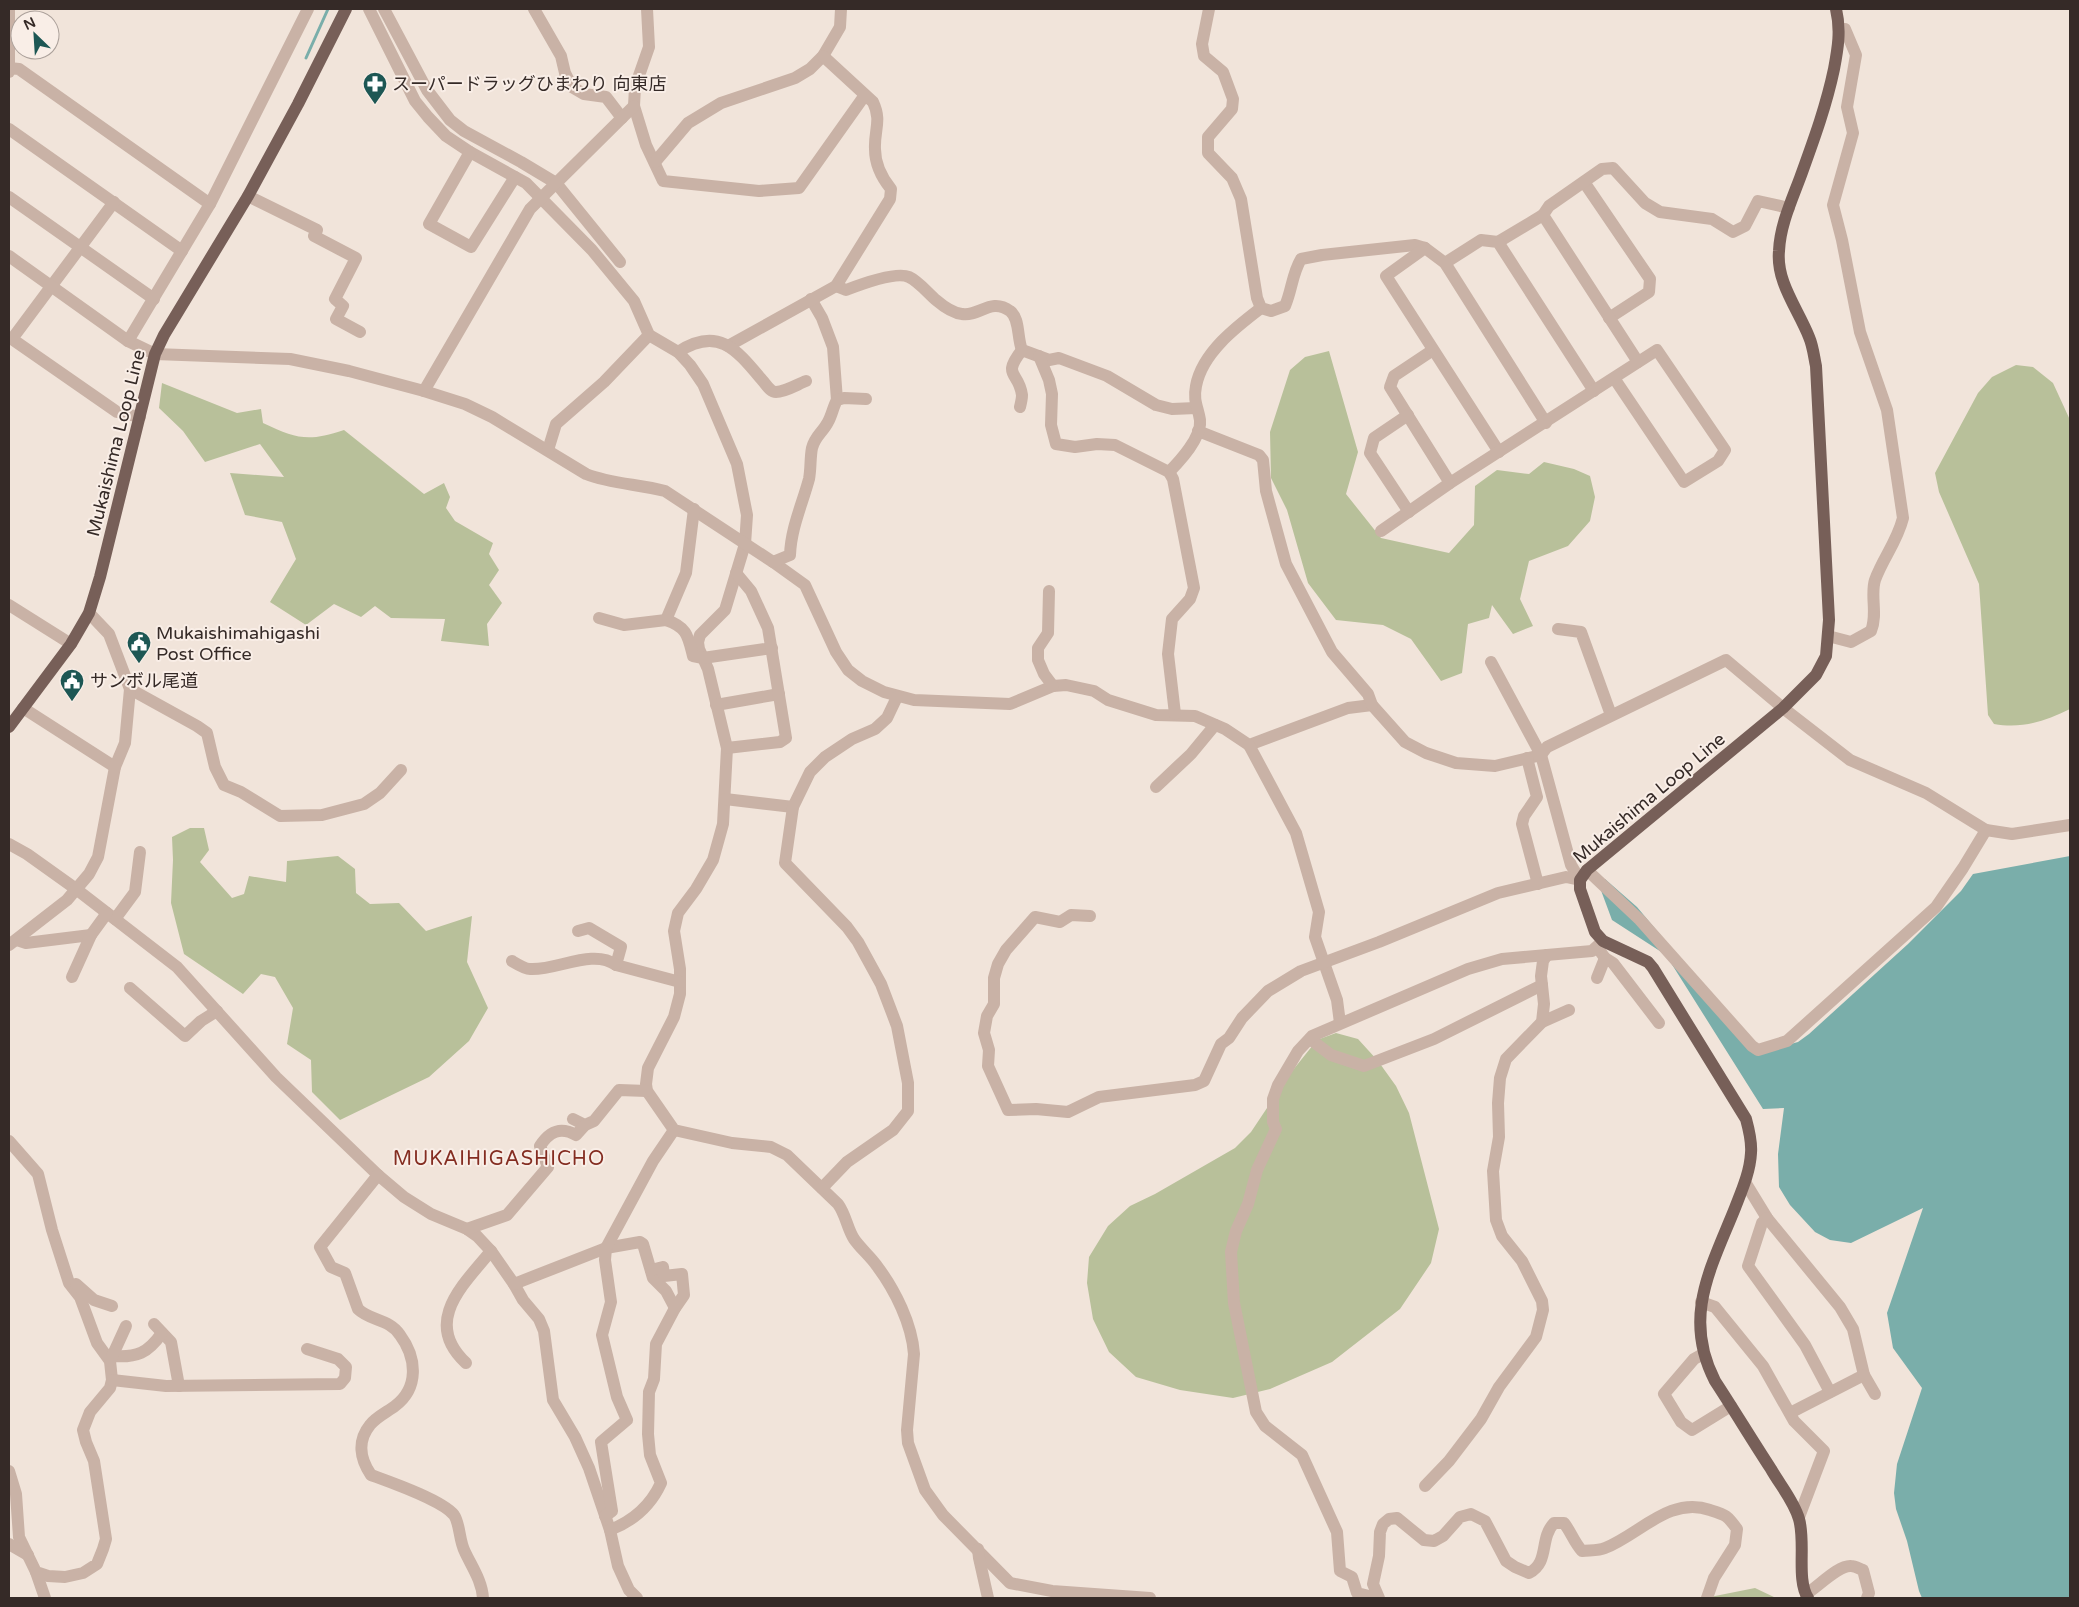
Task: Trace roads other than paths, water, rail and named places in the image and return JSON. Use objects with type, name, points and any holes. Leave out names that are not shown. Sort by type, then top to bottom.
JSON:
[{"type":"main road","name":"Mukaishima Loop Line","points":[[9,727],[71,644],[89,614],[100,577],[155,354],[169,327],[248,196],[298,104],[346,9]]},
{"type":"main road","name":"Mukaishima Loop Line","points":[[1600,944],[1580,889],[1583,875],[1783,708],[1816,675],[1826,656],[1828,636],[1827,561],[1816,366],[1810,338],[1784,284],[1778,252],[1788,208],[1826,104],[1840,40],[1836,9]]},
{"type":"main road","points":[[1600,944],[1648,962],[1746,1119],[1751,1152],[1745,1182],[1705,1282],[1701,1302],[1701,1346],[1712,1375],[1799,1517],[1802,1533],[1803,1575],[1807,1596]]},
{"type":"street","points":[[9,9],[9,72]]},
{"type":"street","points":[[128,341],[210,204],[308,9]]},
{"type":"street","points":[[370,9],[416,101],[428,118],[446,136],[470,152],[526,183],[592,250],[634,301],[650,335],[678,352],[704,384],[737,464],[747,515],[745,544],[725,610],[700,635],[698,642],[708,669],[726,748],[723,824],[713,860],[696,889],[678,913],[674,931],[680,994],[674,1017],[648,1068],[647,1091],[674,1130],[732,1143],[771,1147],[787,1155],[838,1204],[845,1214],[853,1237],[876,1264],[888,1282],[903,1313],[913,1341],[914,1354],[907,1430],[908,1442],[925,1490],[943,1515],[1010,1583],[1052,1591],[1150,1598]]},
{"type":"street","points":[[384,9],[427,90],[450,120],[464,131],[556,183],[620,262]]},
{"type":"street","points":[[534,9],[561,56],[565,73],[572,87],[584,94],[606,98],[622,118]]},
{"type":"street","points":[[647,9],[649,47],[635,86],[634,106],[646,145],[663,181],[759,191],[799,188],[865,95]]},
{"type":"street","points":[[655,162],[688,123],[722,103],[794,78],[810,68],[823,56],[840,27],[841,9]]},
{"type":"street","points":[[1209,9],[1202,44],[1204,56],[1223,72],[1234,99],[1232,109],[1208,137],[1208,154],[1232,178],[1241,199],[1257,298],[1261,308]]},
{"type":"street","points":[[1828,636],[1852,642],[1871,631],[1875,621],[1875,581],[1899,535],[1903,518],[1887,410],[1860,332],[1842,240],[1833,205],[1853,133],[1847,107],[1856,55],[1845,29],[1839,29]]},
{"type":"street","points":[[728,346],[836,286],[890,199],[891,189],[882,178],[875,149],[878,112],[873,102],[823,56]]},
{"type":"street","points":[[9,68],[19,69],[210,204]]},
{"type":"street","points":[[424,391],[530,208],[634,106]]},
{"type":"street","points":[[9,130],[182,251]]},
{"type":"street","points":[[470,152],[429,224],[471,247],[514,177]]},
{"type":"street","points":[[1445,263],[1481,240],[1498,242],[1543,215],[1549,206],[1602,170],[1613,168],[1645,203],[1660,212],[1712,219],[1733,232],[1745,226],[1758,201],[1788,208]]},
{"type":"street","points":[[1584,182],[1650,279],[1649,292],[1609,318]]},
{"type":"street","points":[[248,196],[317,230],[314,236],[356,258],[335,300],[343,306],[336,319],[360,332]]},
{"type":"street","points":[[9,197],[154,299]]},
{"type":"street","points":[[114,202],[53,287],[12,339],[117,412],[140,417]]},
{"type":"street","points":[[1543,215],[1638,362]]},
{"type":"street","points":[[1498,242],[1594,391]]},
{"type":"street","points":[[1261,308],[1271,311],[1285,306],[1290,294],[1294,272],[1301,260],[1322,255],[1415,246],[1425,248],[1445,263],[1546,422]]},
{"type":"street","points":[[1425,248],[1386,276],[1499,452]]},
{"type":"street","points":[[9,256],[128,341],[155,354],[290,359],[424,391],[465,404],[548,450],[586,474],[602,480],[646,486],[665,491],[806,586],[836,652],[848,670],[862,681],[897,697],[914,700],[1010,704],[1052,686],[1066,685],[1094,690],[1108,700],[1156,715],[1195,716],[1225,729],[1249,745],[1296,833],[1319,912],[1315,937],[1337,1000],[1340,1023]]},
{"type":"street","points":[[836,286],[846,290],[863,283],[897,276],[909,277],[946,308],[963,315],[995,306],[1009,310],[1016,318],[1018,340],[1022,350],[1049,360],[1059,358],[1107,376],[1156,405],[1172,409],[1196,408]]},
{"type":"street","points":[[773,562],[790,555],[796,516],[809,478],[816,437],[828,422],[837,400],[834,347],[822,318],[811,299]]},
{"type":"street","points":[[1170,472],[1187,454],[1198,431],[1200,422],[1196,408],[1196,385],[1204,364],[1220,344],[1261,308]]},
{"type":"street","points":[[548,450],[556,424],[604,382],[650,335]]},
{"type":"street","points":[[678,352],[707,339],[717,340],[728,346],[752,368],[771,390],[777,392],[806,381]]},
{"type":"street","points":[[1020,407],[1022,394],[1011,369],[1013,361],[1022,350]]},
{"type":"street","points":[[1433,350],[1394,376],[1390,387],[1450,483]]},
{"type":"street","points":[[1381,531],[1450,483],[1638,362],[1658,350],[1725,450],[1718,461],[1684,482],[1614,378]]},
{"type":"street","points":[[1039,356],[1049,380],[1052,394],[1051,425],[1056,444],[1075,447],[1096,444],[1115,445],[1170,472],[1175,488],[1194,588],[1190,599],[1172,619],[1168,654],[1174,714]]},
{"type":"street","points":[[837,400],[844,398],[866,399]]},
{"type":"street","points":[[1408,415],[1374,438],[1370,453],[1409,512]]},
{"type":"street","points":[[1198,431],[1259,455],[1264,460],[1266,491],[1286,564],[1332,652],[1368,694],[1372,705],[1405,742],[1426,753],[1456,763],[1495,766],[1541,755],[1547,747],[1726,660],[1783,708],[1850,760],[1926,793],[1986,830],[2012,834],[2070,824]]},
{"type":"street","points":[[666,620],[686,572],[694,509]]},
{"type":"street","points":[[726,748],[780,742],[786,738],[768,628],[751,591],[736,573]]},
{"type":"street","points":[[1049,591],[1048,633],[1038,648],[1038,660],[1052,686]]},
{"type":"street","points":[[9,605],[71,644]]},
{"type":"street","points":[[13,942],[67,900],[89,874],[98,857],[115,767],[125,743],[130,689],[109,634],[89,614]]},
{"type":"street","points":[[599,618],[624,625],[666,620],[680,624],[685,632],[693,656],[703,658],[772,648]]},
{"type":"street","points":[[1558,628],[1581,632],[1611,715]]},
{"type":"street","points":[[1491,662],[1541,755],[1571,865],[1640,920],[1752,1046],[1758,1050],[1787,1041],[1936,907],[1964,868],[1986,830]]},
{"type":"street","points":[[130,689],[207,733],[215,768],[224,785],[241,792],[280,816],[322,814],[364,804],[380,793],[401,770]]},
{"type":"street","points":[[716,705],[779,694]]},
{"type":"street","points":[[822,1188],[847,1162],[893,1130],[908,1111],[908,1083],[897,1026],[881,984],[858,942],[847,927],[784,863],[793,807],[810,772],[825,757],[852,739],[875,729],[887,718],[897,697]]},
{"type":"street","points":[[1249,745],[1348,708],[1372,705]]},
{"type":"street","points":[[23,708],[115,767]]},
{"type":"street","points":[[1156,787],[1192,754],[1215,724]]},
{"type":"street","points":[[1527,758],[1537,797],[1524,816],[1522,824],[1538,884]]},
{"type":"street","points":[[725,798],[793,807]]},
{"type":"street","points":[[9,844],[76,889],[178,967],[276,1077],[378,1175],[404,1197],[430,1214],[467,1229],[477,1236],[491,1251],[539,1319],[544,1331],[553,1400],[575,1437],[582,1453],[610,1530],[618,1566],[629,1590],[636,1598]]},
{"type":"street","points":[[72,977],[92,935],[135,892],[140,852]]},
{"type":"street","points":[[1090,916],[1071,915],[1060,922],[1035,917],[1006,950],[998,964],[994,978],[994,1004],[986,1016],[984,1033],[989,1050],[988,1066],[1008,1110],[1036,1109],[1068,1112],[1099,1097],[1195,1085],[1204,1081],[1221,1044],[1229,1038],[1242,1018],[1268,991],[1301,971],[1379,942],[1498,893],[1566,877],[1583,875]]},
{"type":"street","points":[[578,931],[589,928],[621,947],[616,965]]},
{"type":"street","points":[[13,942],[26,943],[92,935]]},
{"type":"street","points":[[1378,1598],[1357,1593],[1352,1577],[1340,1571],[1337,1532],[1302,1455],[1265,1426],[1256,1412],[1234,1304],[1232,1252],[1236,1231],[1248,1204],[1257,1170],[1276,1129],[1273,1122],[1274,1099],[1278,1085],[1298,1051],[1310,1039],[1340,1023],[1468,969],[1502,959],[1592,951],[1600,944],[1605,958],[1613,963],[1659,1023]]},
{"type":"street","points":[[1542,1022],[1544,1004],[1542,985],[1543,961],[1547,955]]},
{"type":"street","points":[[1597,978],[1605,958]]},
{"type":"street","points":[[512,961],[529,970],[586,959],[611,961],[616,965],[680,982]]},
{"type":"street","points":[[1310,1039],[1331,1055],[1364,1066],[1434,1039],[1542,985]]},
{"type":"street","points":[[130,988],[185,1036],[201,1021],[217,1011]]},
{"type":"street","points":[[1425,1486],[1449,1460],[1481,1419],[1498,1387],[1536,1337],[1543,1310],[1542,1301],[1522,1261],[1502,1236],[1496,1220],[1493,1171],[1499,1137],[1498,1103],[1500,1078],[1506,1059],[1542,1022],[1569,1010]]},
{"type":"street","points":[[467,1229],[507,1215],[519,1202],[548,1167],[540,1146],[546,1136],[556,1131],[568,1131],[576,1135],[585,1125],[594,1121],[619,1090],[647,1091]]},
{"type":"street","points":[[573,1118],[585,1125]]},
{"type":"street","points":[[605,1516],[612,1511],[601,1442],[627,1420],[617,1396],[602,1335],[611,1302],[605,1260],[606,1248],[653,1161],[674,1130]]},
{"type":"street","points":[[9,1141],[38,1174],[52,1230],[69,1283],[80,1297],[97,1343],[111,1359]]},
{"type":"street","points":[[378,1175],[320,1247],[331,1267],[345,1274],[358,1309],[362,1313],[390,1324],[400,1335],[411,1358],[414,1371],[408,1394],[396,1406],[370,1425],[364,1437],[360,1454],[371,1475],[435,1502],[454,1514],[459,1540],[477,1574],[484,1598]]},
{"type":"street","points":[[1745,1182],[1767,1218],[1840,1307],[1853,1329],[1864,1375],[1875,1394]]},
{"type":"street","points":[[1767,1218],[1762,1223],[1748,1266],[1805,1345],[1830,1392]]},
{"type":"street","points":[[514,1284],[606,1248],[640,1242],[643,1244],[653,1278],[666,1290],[675,1308]]},
{"type":"street","points":[[466,1363],[454,1352],[449,1340],[447,1326],[448,1311],[456,1294],[491,1251]]},
{"type":"street","points":[[610,1530],[627,1523],[639,1512],[655,1496],[661,1483],[650,1455],[648,1434],[649,1392],[654,1379],[656,1344],[684,1295],[682,1274],[664,1276],[664,1267],[651,1270]]},
{"type":"street","points":[[69,1283],[75,1283],[94,1300],[112,1306]]},
{"type":"street","points":[[1701,1302],[1715,1307],[1763,1366],[1794,1421],[1824,1451],[1799,1517]]},
{"type":"street","points":[[36,1572],[48,1576],[64,1577],[83,1573],[97,1564],[104,1549],[106,1539],[94,1461],[83,1430],[90,1412],[110,1388],[112,1380],[111,1359],[126,1326]]},
{"type":"street","points":[[111,1359],[135,1355],[152,1347],[158,1329],[171,1342],[179,1386]]},
{"type":"street","points":[[112,1380],[179,1386],[340,1384],[345,1378],[346,1367],[338,1359],[307,1349]]},
{"type":"street","points":[[1704,1354],[1694,1359],[1664,1394],[1680,1422],[1692,1430],[1731,1406]]},
{"type":"street","points":[[1790,1412],[1864,1375]]},
{"type":"street","points":[[9,1471],[16,1494],[19,1537],[36,1572],[45,1598]]},
{"type":"street","points":[[1378,1598],[1373,1584],[1379,1556],[1380,1532],[1383,1524],[1389,1519],[1397,1518],[1424,1540],[1434,1541],[1443,1536],[1460,1518],[1471,1514],[1485,1521],[1506,1561],[1529,1573],[1537,1568],[1542,1557],[1548,1529],[1554,1523],[1564,1523],[1570,1530],[1574,1543],[1582,1551],[1603,1549],[1663,1514],[1685,1506],[1704,1508],[1728,1516],[1737,1529],[1735,1545],[1714,1578],[1707,1598]]},
{"type":"street","points":[[9,1544],[28,1555]]},
{"type":"street","points":[[978,1549],[988,1598]]},
{"type":"street","points":[[1807,1596],[1838,1570],[1850,1566],[1863,1570],[1869,1593],[1866,1598]]},
{"type":"water","points":[[2070,856],[2070,1598],[1922,1598],[1907,1541],[1896,1509],[1894,1493],[1897,1464],[1922,1388],[1893,1348],[1887,1313],[1923,1208],[1851,1243],[1830,1240],[1815,1232],[1790,1205],[1779,1187],[1778,1154],[1784,1108],[1763,1109],[1666,955],[1612,920],[1599,885],[1605,879],[1637,907],[1756,1049],[1762,1052],[1798,1042],[1809,1034],[1908,944],[1961,891],[1973,874]]},
{"type":"waterway","points":[[306,58],[328,9]]},
{"type":"place","name":"スーパードラッグひまわり 向東店","points":[[375,105]]},
{"type":"place","name":"Mukaishimahigashi Post Office","points":[[139,664]]},
{"type":"place","name":"サンボル尾道","points":[[72,702]]},
{"type":"district","name":"MUKAIHIGASHICHO","points":[[499,1158]]}]
